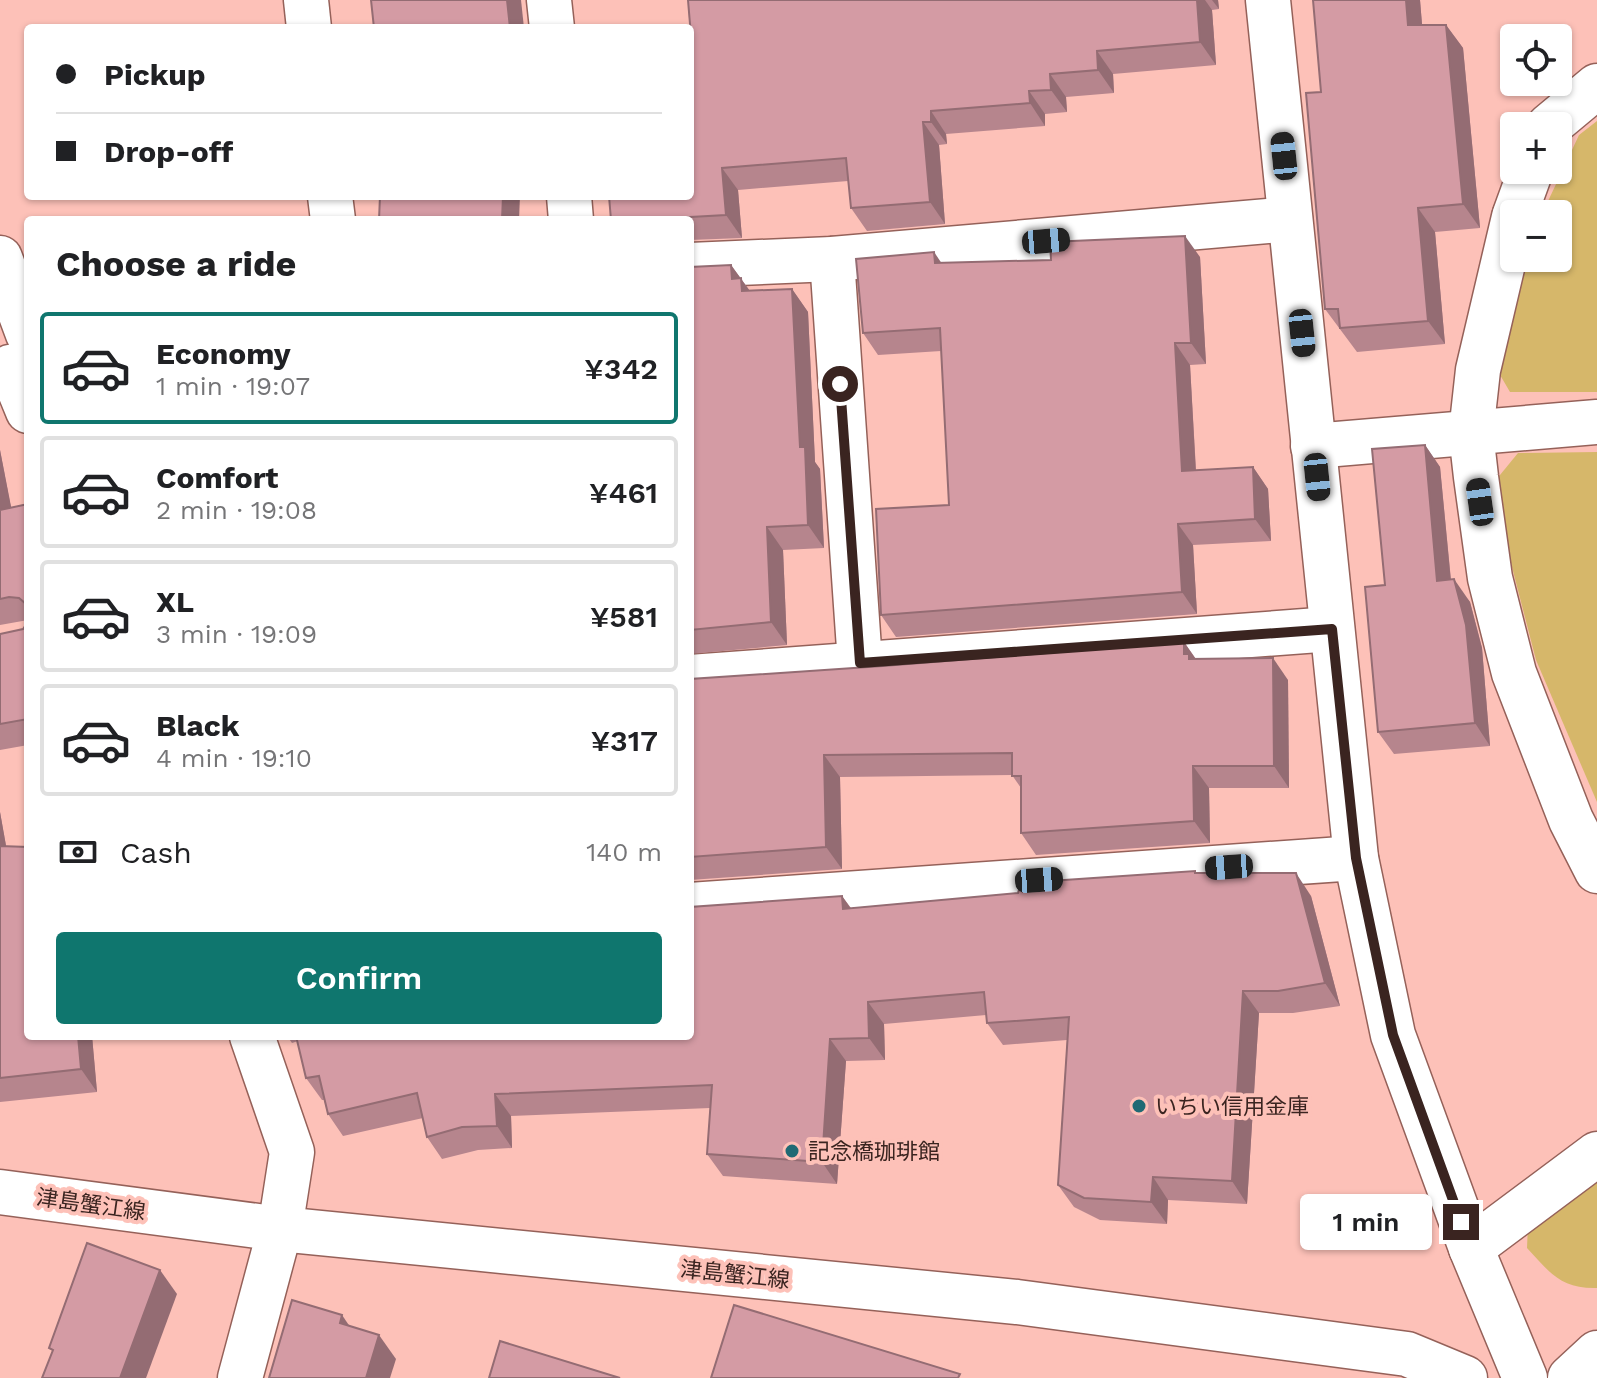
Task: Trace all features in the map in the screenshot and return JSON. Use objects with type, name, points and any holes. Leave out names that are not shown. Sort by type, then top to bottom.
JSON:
[{"type":"street","points":[[306,0],[309,24]]},
{"type":"street","points":[[549,0],[552,24]]},
{"type":"street","points":[[1268,0],[1356,858],[1393,1035],[1471,1248],[1525,1378]]},
{"type":"street","points":[[1566,112],[1597,86]]},
{"type":"street","points":[[694,265],[832,259],[1290,219]]},
{"type":"street","points":[[0,258],[24,392]]},
{"type":"street","points":[[832,259],[860,663]]},
{"type":"street","points":[[1501,272],[1478,370],[1471,433],[1490,578],[1514,673],[1571,820],[1597,871]]},
{"type":"street","points":[[1313,446],[1597,422]]},
{"type":"street","points":[[694,677],[1332,629]]},
{"type":"street","points":[[694,905],[1356,858]]},
{"type":"street","points":[[240,1378],[280,1229],[292,1152],[253,1040]]},
{"type":"street","points":[[1471,1248],[1597,1154]]},
{"type":"street","name":"津島蟹江線","points":[[0,1192],[280,1229],[1047,1305],[1407,1354],[1465,1378]]},
{"type":"street","points":[[1570,1378],[1597,1353]]},
{"type":"shaded area","points":[[1597,121],[1597,392],[1510,392],[1496,368],[1524,272],[1572,272],[1572,200],[1549,200],[1556,184],[1572,184],[1572,150],[1579,135]]},
{"type":"shaded area","points":[[1597,452],[1597,802],[1536,660],[1491,486],[1518,453]]},
{"type":"shaded area","points":[[1597,1179],[1597,1288],[1585,1288],[1557,1278],[1527,1248],[1528,1224]]},
{"type":"building","points":[[371,0],[507,0],[510,24],[374,24]]},
{"type":"building","points":[[688,0],[1197,0],[1200,42],[1097,51],[1098,70],[1050,74],[1051,90],[1029,91],[1030,103],[931,111],[931,122],[923,122],[930,202],[851,208],[846,158],[722,168],[726,215],[611,216],[609,200],[694,200],[694,24],[690,24]]},
{"type":"building","points":[[1313,0],[1406,0],[1408,25],[1446,25],[1463,204],[1418,208],[1428,321],[1340,328],[1338,309],[1325,309],[1306,93],[1321,92]]},
{"type":"building","points":[[380,200],[503,200],[502,216],[379,216]]},
{"type":"building","points":[[1185,236],[1191,343],[1175,343],[1182,471],[1253,467],[1255,519],[1178,524],[1182,592],[881,615],[876,509],[949,505],[940,328],[863,333],[856,259],[934,252],[935,263],[1051,260],[1050,242]]},
{"type":"building","points":[[731,265],[732,279],[741,278],[742,291],[792,289],[800,447],[805,447],[808,525],[767,527],[771,622],[694,630],[694,267]]},
{"type":"building","points":[[1425,445],[1437,581],[1454,579],[1466,625],[1475,723],[1378,732],[1365,587],[1385,585],[1372,449]]},
{"type":"building","points":[[24,505],[24,602],[19,598],[0,599],[0,510]]},
{"type":"building","points":[[23,629],[24,720],[0,724],[0,634]]},
{"type":"building","points":[[1184,642],[1184,654],[1189,654],[1189,659],[1273,658],[1274,766],[1193,766],[1194,821],[1021,833],[1021,776],[1012,776],[1012,753],[824,755],[826,847],[694,857],[694,679]]},
{"type":"building","points":[[0,846],[24,847],[24,1040],[78,1040],[81,1069],[0,1078]]},
{"type":"building","points":[[1195,871],[1296,873],[1325,983],[1278,991],[1243,991],[1232,1181],[1153,1177],[1151,1202],[1084,1198],[1058,1185],[1069,1017],[987,1023],[984,992],[868,1002],[869,1038],[830,1039],[822,1162],[707,1154],[712,1085],[495,1094],[497,1126],[462,1127],[427,1137],[417,1093],[328,1114],[319,1076],[306,1078],[297,1040],[694,1040],[694,907],[842,896],[843,909],[1018,893],[1021,883]]},
{"type":"building","points":[[87,1243],[160,1270],[120,1378],[42,1378],[53,1350],[49,1348]]},
{"type":"building","points":[[292,1300],[342,1315],[340,1323],[379,1335],[366,1378],[269,1378]]},
{"type":"building","points":[[734,1305],[960,1374],[958,1378],[711,1378]]},
{"type":"building","points":[[500,1341],[620,1378],[489,1378]]},
{"type":"place","name":"いちい信用金庫","points":[[1139,1106]]},
{"type":"place","name":"記念橋珈琲館","points":[[792,1151]]},
{"type":"route","points":[[840,384],[860,663],[1332,629],[1356,858],[1393,1035],[1461,1222]]}]
